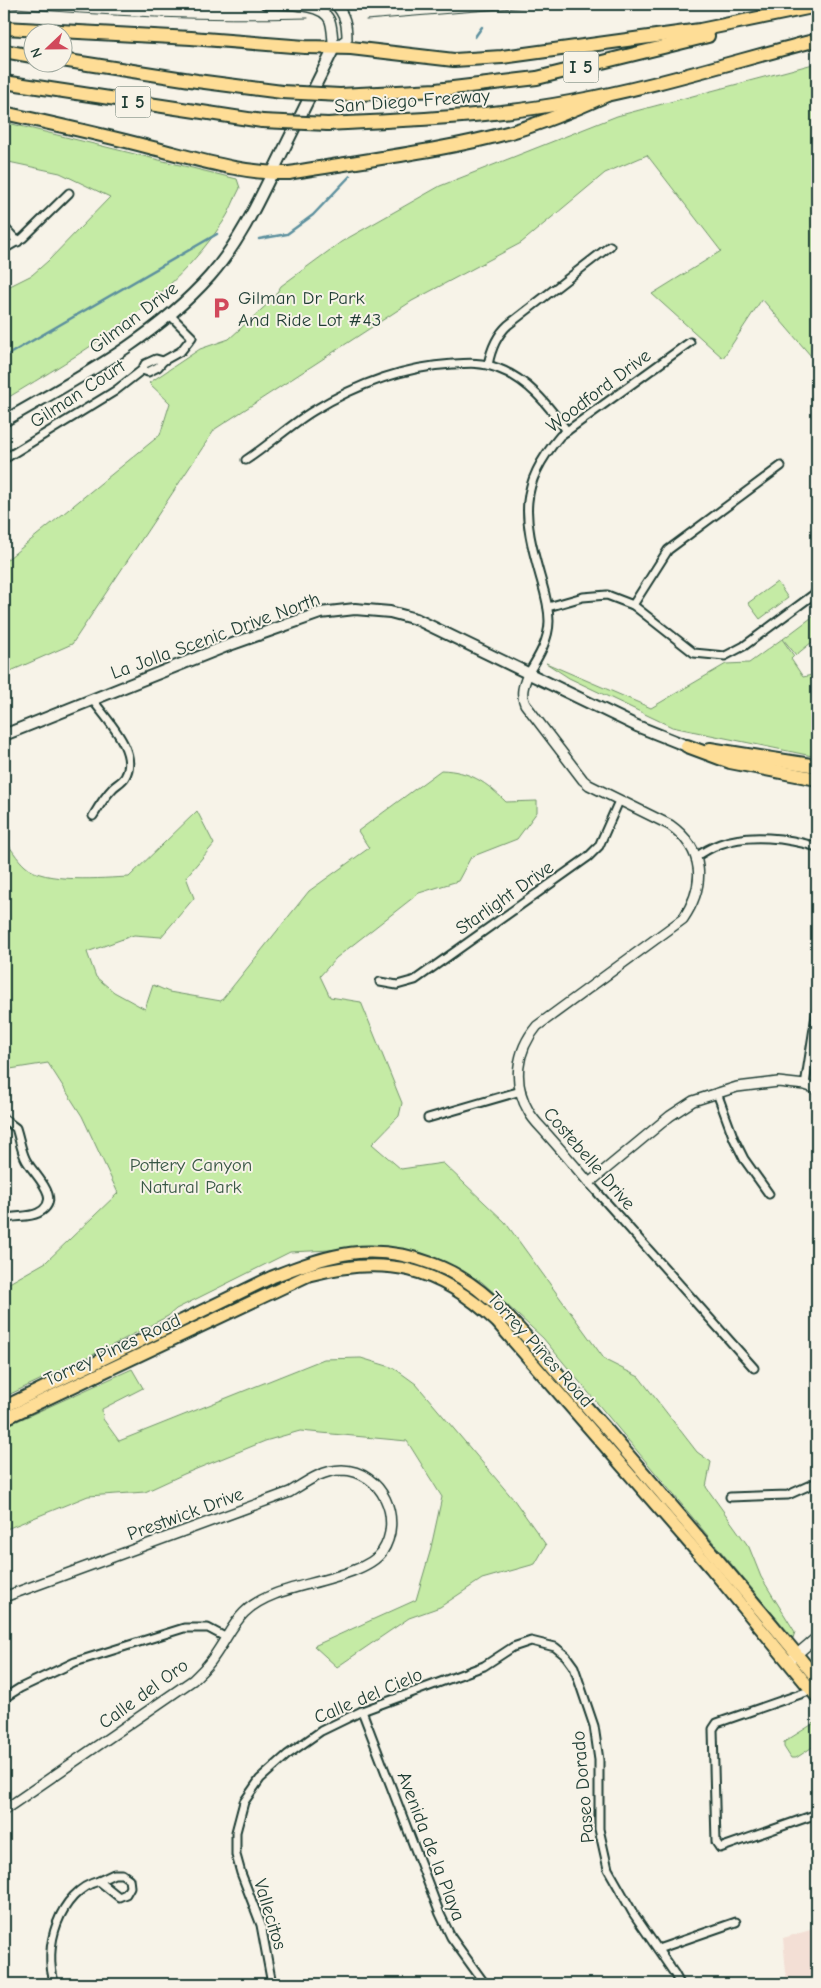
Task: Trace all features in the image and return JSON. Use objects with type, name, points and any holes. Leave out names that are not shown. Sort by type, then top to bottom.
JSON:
[{"type":"highway","points":[[4,28],[351,48],[454,60],[502,57],[700,30],[817,7]]},
{"type":"highway","name":"San Diego Freeway","points":[[72,62],[282,92],[340,95],[436,90],[537,78],[631,56],[817,7]]},
{"type":"highway","name":"San Diego Freeway","points":[[4,82],[262,121],[328,124],[443,119],[526,110],[607,95],[817,40]]},
{"type":"highway","points":[[4,51],[22,54]]},
{"type":"highway","points":[[4,113],[152,147],[202,161],[272,173],[289,173],[461,144],[512,132],[576,109],[607,95]]},
{"type":"highway","points":[[688,746],[817,766]]},
{"type":"highway","points":[[688,746],[730,762],[817,779]]},
{"type":"main road","name":"Gilman Drive","points":[[4,421],[144,336],[194,293],[228,253],[249,219],[334,48]]},
{"type":"main road","name":"La Jolla Scenic Drive North","points":[[4,735],[224,647],[320,613],[355,609],[390,612],[416,619],[665,739],[688,746]]},
{"type":"main road","name":"Torrey Pines Road","points":[[4,1407],[272,1277],[312,1261],[339,1254],[376,1252],[406,1256],[433,1264],[472,1285],[507,1314],[676,1509],[793,1658],[815,1693]]},
{"type":"main road","name":"Torrey Pines Road","points":[[4,1419],[309,1275],[338,1267],[382,1265],[402,1267],[422,1273],[448,1283],[463,1293],[497,1322],[711,1568],[793,1658],[817,1679]]},
{"type":"street","points":[[265,4],[313,7],[321,11],[329,19],[334,48],[347,39],[345,18],[335,4]]},
{"type":"street","points":[[4,249],[18,242],[68,193]]},
{"type":"street","points":[[4,227],[18,242]]},
{"type":"street","points":[[488,365],[491,350],[500,332],[508,324],[610,246]]},
{"type":"street","name":"Gilman Court","points":[[4,459],[116,391],[142,370],[146,364],[156,359],[163,361],[181,351],[192,337],[170,315]]},
{"type":"street","name":"Woodford Drive","points":[[528,674],[541,652],[548,633],[548,607],[529,537],[526,504],[535,473],[547,452],[566,431],[690,342]]},
{"type":"street","points":[[246,460],[313,411],[354,389],[401,371],[427,366],[480,363],[499,368],[526,385],[544,400],[566,431]]},
{"type":"street","points":[[633,605],[668,550],[781,466]]},
{"type":"street","points":[[548,607],[583,597],[606,595],[633,605],[694,653],[725,656],[744,646],[817,592]]},
{"type":"street","points":[[528,674],[522,697],[525,704],[583,780],[619,801],[670,825],[682,834],[696,857],[719,844],[736,840],[768,838],[804,843],[817,847]]},
{"type":"street","points":[[92,699],[123,742],[128,753],[128,768],[125,777],[102,801],[93,816]]},
{"type":"street","name":"Starlight Drive","points":[[380,982],[397,985],[415,980],[588,856],[599,846],[619,801]]},
{"type":"street","name":"Costebelle Drive","points":[[696,857],[700,878],[698,892],[693,905],[683,919],[537,1026],[530,1034],[520,1053],[518,1069],[521,1092],[529,1113],[754,1368]]},
{"type":"street","points":[[805,1085],[817,1008]]},
{"type":"street","points":[[589,1183],[670,1116],[693,1101],[737,1087],[778,1082],[805,1085],[817,1089]]},
{"type":"street","points":[[428,1118],[521,1092]]},
{"type":"street","points":[[717,1093],[744,1160],[769,1194]]},
{"type":"street","points":[[4,1119],[16,1128],[24,1158],[31,1170],[47,1188],[48,1201],[38,1213],[4,1219]]},
{"type":"street","name":"Prestwick Drive","points":[[4,1597],[290,1492],[327,1471],[343,1470],[358,1474],[374,1483]]},
{"type":"street","points":[[730,1497],[788,1495],[817,1482]]},
{"type":"street","name":"Calle del Oro","points":[[4,1810],[193,1680],[213,1658],[233,1625],[251,1605],[275,1594],[367,1566],[382,1552],[388,1540],[392,1522],[385,1498],[374,1483]]},
{"type":"street","points":[[4,1698],[28,1684],[75,1662],[184,1628],[208,1628],[226,1637]]},
{"type":"street","points":[[793,1658],[817,1637]]},
{"type":"street","name":"Calle del Cielo","points":[[236,1855],[236,1832],[244,1802],[260,1779],[287,1755],[321,1732],[362,1711],[484,1666],[513,1647],[532,1641],[546,1644]]},
{"type":"street","name":"Paseo Dorado","points":[[546,1644],[555,1646],[574,1667],[594,1726],[599,1760],[599,1829],[608,1869],[633,1914],[680,1984]]},
{"type":"street","points":[[815,1693],[717,1723],[713,1729],[716,1842],[720,1848],[817,1814]]},
{"type":"street","name":"Avenida de la Playa","points":[[362,1711],[440,1914],[451,1937],[485,1984]]},
{"type":"street","name":"Vallecitos","points":[[236,1855],[261,1925],[272,1984]]},
{"type":"street","points":[[55,1984],[51,1953],[53,1935],[60,1914],[80,1891],[100,1881]]},
{"type":"street","points":[[658,1949],[736,1922]]},
{"type":"shaded area","points":[[817,1928],[817,1984],[787,1984],[783,1938]]},
{"type":"green space","points":[[817,63],[817,363],[762,299],[723,358],[652,294],[721,251],[647,155],[605,173],[521,243],[412,301],[215,429],[72,644],[4,674],[4,562],[160,435],[170,403],[149,383],[200,349],[229,339],[272,300],[281,286],[341,242],[440,186],[617,116]]},
{"type":"green space","points":[[4,122],[237,179],[240,188],[225,218],[201,251],[151,301],[95,344],[4,400],[4,289],[32,275],[110,197],[60,173],[4,161]]},
{"type":"green space","points":[[777,582],[788,598],[760,619],[748,603]]},
{"type":"green space","points":[[815,615],[817,619],[817,638],[796,655],[783,639]]},
{"type":"green space","points":[[782,639],[794,656],[791,659],[803,677],[817,674],[817,757],[672,727],[569,678],[546,663],[651,708],[726,664],[749,663]]},
{"type":"green space","name":"Pottery Canyon Natural Park","points":[[441,770],[469,775],[484,783],[506,802],[537,801],[537,812],[517,839],[471,857],[458,881],[419,893],[336,958],[320,976],[330,997],[361,1002],[402,1103],[399,1116],[372,1144],[401,1169],[443,1163],[505,1222],[605,1360],[639,1377],[697,1452],[711,1462],[706,1487],[749,1547],[761,1577],[795,1632],[793,1638],[543,1338],[482,1282],[441,1260],[390,1247],[290,1252],[176,1309],[168,1316],[107,1348],[4,1397],[4,1286],[46,1262],[118,1193],[82,1116],[48,1063],[4,1070],[4,838],[16,856],[34,872],[59,878],[74,879],[129,877],[197,811],[214,844],[186,877],[194,898],[161,937],[134,935],[87,952],[96,977],[114,992],[145,1009],[153,985],[169,992],[221,1001],[309,891],[369,848],[358,831]]},
{"type":"green space","points":[[361,1358],[394,1368],[416,1384],[514,1500],[546,1545],[535,1564],[482,1579],[440,1607],[409,1618],[337,1667],[314,1646],[416,1600],[430,1552],[442,1497],[407,1441],[300,1431],[265,1441],[145,1492],[88,1496],[4,1530],[4,1427],[132,1369],[143,1388],[102,1409],[103,1419],[119,1441],[324,1359]]},
{"type":"green space","points":[[816,1722],[817,1744],[796,1758],[791,1758],[784,1747],[784,1742]]},
{"type":"waterway","points":[[475,37],[482,27]]},
{"type":"waterway","points":[[259,239],[287,234],[313,215],[350,176]]},
{"type":"waterway","points":[[4,357],[217,234]]},
{"type":"tram line","points":[[366,20],[562,4]]},
{"type":"tram line","points":[[4,7],[156,17],[308,18]]},
{"type":"place","name":"Gilman Dr Park And Ride Lot #43","points":[[221,308]]}]
